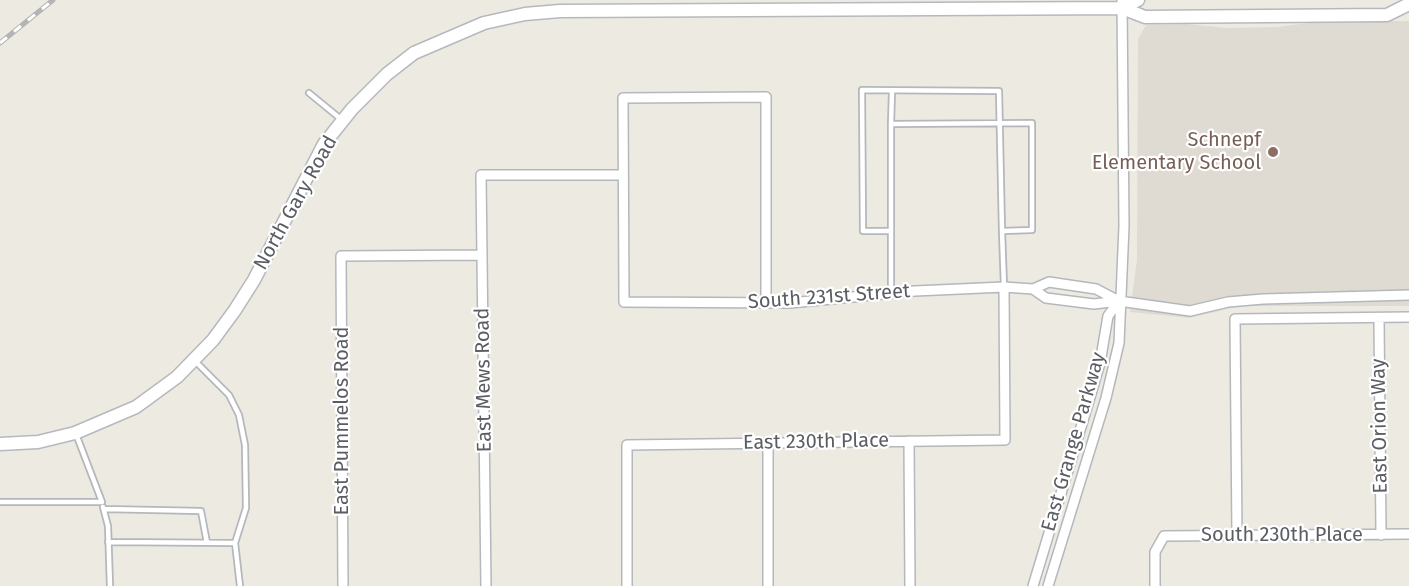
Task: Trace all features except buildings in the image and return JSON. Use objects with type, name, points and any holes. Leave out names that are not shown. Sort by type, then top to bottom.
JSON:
[{"type":"main road","name":"North Gary Road","points":[[0,444],[38,442],[75,433],[136,407],[177,377],[224,325],[254,280],[301,184],[324,144],[342,121],[387,74],[414,53],[484,23],[525,14],[560,11],[1122,4],[1138,0]]},
{"type":"main road","name":"North Gary Road","points":[[1122,4],[1145,17],[1387,15],[1404,4]]},
{"type":"street","name":"East Grange Parkway","points":[[1048,586],[1106,398],[1119,343],[1122,315],[1119,301],[1124,226],[1122,4]]},
{"type":"street","points":[[623,175],[623,98],[766,97],[766,303]]},
{"type":"street","name":"East Mews Road","points":[[486,586],[482,175],[623,175]]},
{"type":"street","name":"South 231st Street","points":[[623,175],[624,302],[790,303],[1004,287],[1033,289],[1049,282],[1096,289],[1119,301]]},
{"type":"street","name":"East Pummelos Road","points":[[343,586],[341,256],[482,255]]},
{"type":"street","name":"East 230th Place","points":[[627,586],[627,445],[1005,440],[1004,287]]},
{"type":"street","name":"South 231st Street","points":[[1033,289],[1046,298],[1094,304],[1119,301],[1190,311],[1228,302],[1263,299],[1409,295]]},
{"type":"street","name":"East Grange Parkway","points":[[1033,586],[1100,363],[1108,316],[1119,301]]},
{"type":"street","points":[[1237,536],[1235,319],[1409,317]]},
{"type":"street","name":"East Orion Way","points":[[1379,318],[1381,535]]},
{"type":"street","points":[[909,441],[910,586]]},
{"type":"street","points":[[768,443],[768,586]]},
{"type":"street","name":"South 230th Place","points":[[1155,586],[1155,552],[1164,536],[1409,534]]},
{"type":"lane","points":[[891,231],[863,231],[862,90],[999,91],[1004,287]]},
{"type":"lane","points":[[891,294],[892,91]]},
{"type":"lane","points":[[309,93],[342,121]]},
{"type":"lane","points":[[891,124],[1032,123],[1032,230],[1002,231]]},
{"type":"lane","points":[[194,360],[229,395],[239,415],[245,446],[246,508],[235,543],[240,586]]},
{"type":"lane","points":[[75,433],[104,509],[110,586]]},
{"type":"lane","points":[[0,502],[102,502]]},
{"type":"lane","points":[[104,509],[201,511],[207,543]]},
{"type":"lane","points":[[108,542],[235,543]]},
{"type":"shaded area","name":"Schnepf Elementary School","points":[[1409,21],[1409,306],[1240,306],[1190,318],[1130,312],[1137,260],[1138,39],[1146,25],[1186,24],[1228,28],[1277,27],[1316,22]]},
{"type":"railway","points":[[0,43],[53,0]]},
{"type":"place","name":"Schnepf Elementary School","points":[[1273,152]]}]
